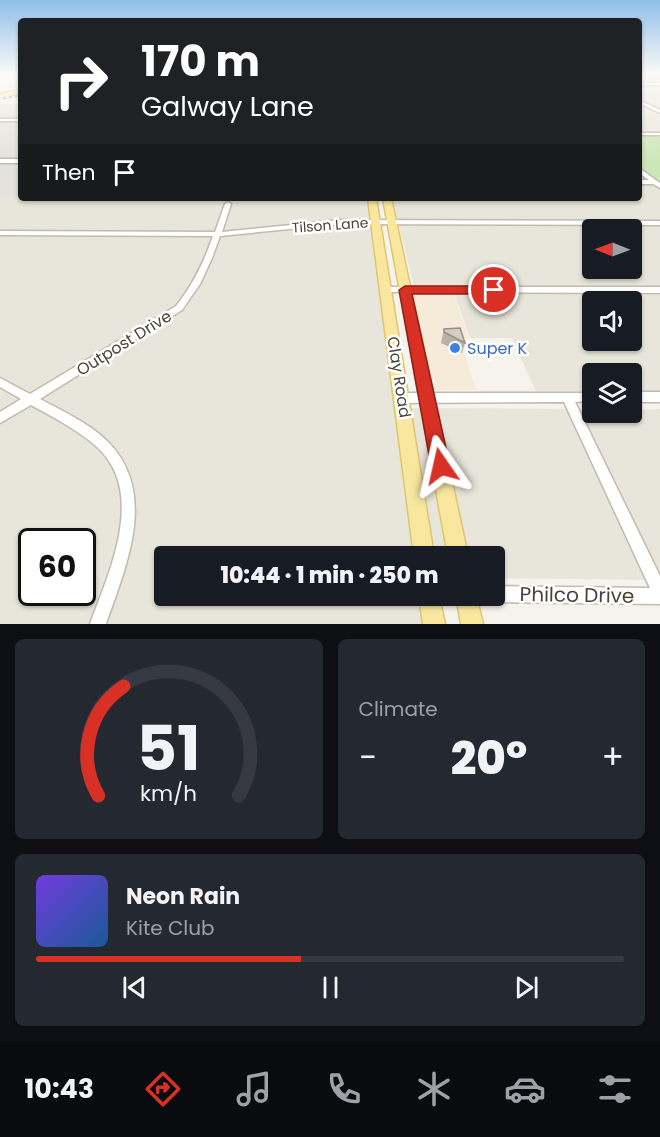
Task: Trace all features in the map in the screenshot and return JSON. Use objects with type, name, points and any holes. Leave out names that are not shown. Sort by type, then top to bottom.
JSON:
[{"type":"main road","name":"Clay Road","points":[[372,201],[423,546]]},
{"type":"main road","name":"Clay Road","points":[[388,201],[456,546]]},
{"type":"main road","points":[[432,606],[434,624]]},
{"type":"main road","points":[[468,606],[472,624]]},
{"type":"street","points":[[643,102],[660,112]]},
{"type":"street","points":[[0,120],[18,120]]},
{"type":"street","points":[[642,133],[660,134]]},
{"type":"street","points":[[0,161],[18,160]]},
{"type":"street","points":[[642,172],[659,183]]},
{"type":"street","points":[[642,182],[659,183]]},
{"type":"street","name":"Outpost Drive","points":[[0,418],[179,308],[193,291],[228,204]]},
{"type":"street","name":"Tilson Lane","points":[[0,232],[217,234],[257,232],[340,222],[660,223]]},
{"type":"street","points":[[385,290],[660,290]]},
{"type":"street","points":[[0,382],[101,443],[119,465],[127,495],[127,533],[98,624]]},
{"type":"street","points":[[567,397],[660,594]]},
{"type":"street","points":[[402,398],[582,397]]},
{"type":"street","points":[[642,397],[660,398]]},
{"type":"street","name":"Philco Drive","points":[[505,594],[660,594]]},
{"type":"shaded area","points":[[642,102],[660,102],[660,288],[414,286],[393,201],[642,201]]},
{"type":"shaded area","points":[[0,104],[18,104],[18,197],[0,197]]},
{"type":"shaded area","points":[[0,197],[18,197],[18,201],[367,201],[395,408],[582,409],[582,423],[642,423],[642,410],[660,409],[660,580],[505,578],[505,546],[154,546],[154,606],[421,606],[423,624],[0,624]]},
{"type":"shaded area","points":[[453,293],[469,338],[459,338],[476,390],[432,390],[412,299],[418,295]]},
{"type":"shaded area","points":[[454,293],[582,294],[582,351],[642,351],[642,295],[660,295],[660,393],[642,393],[642,363],[582,363],[582,393],[536,392],[512,338],[470,338]]},
{"type":"green space","points":[[642,134],[660,134],[660,182],[656,182],[642,172]]},
{"type":"building","points":[[460,328],[465,343],[444,332],[444,329]]},
{"type":"place","name":"Super K","points":[[455,348]]},
{"type":"route","points":[[441,466],[405,290],[494,290]]}]
